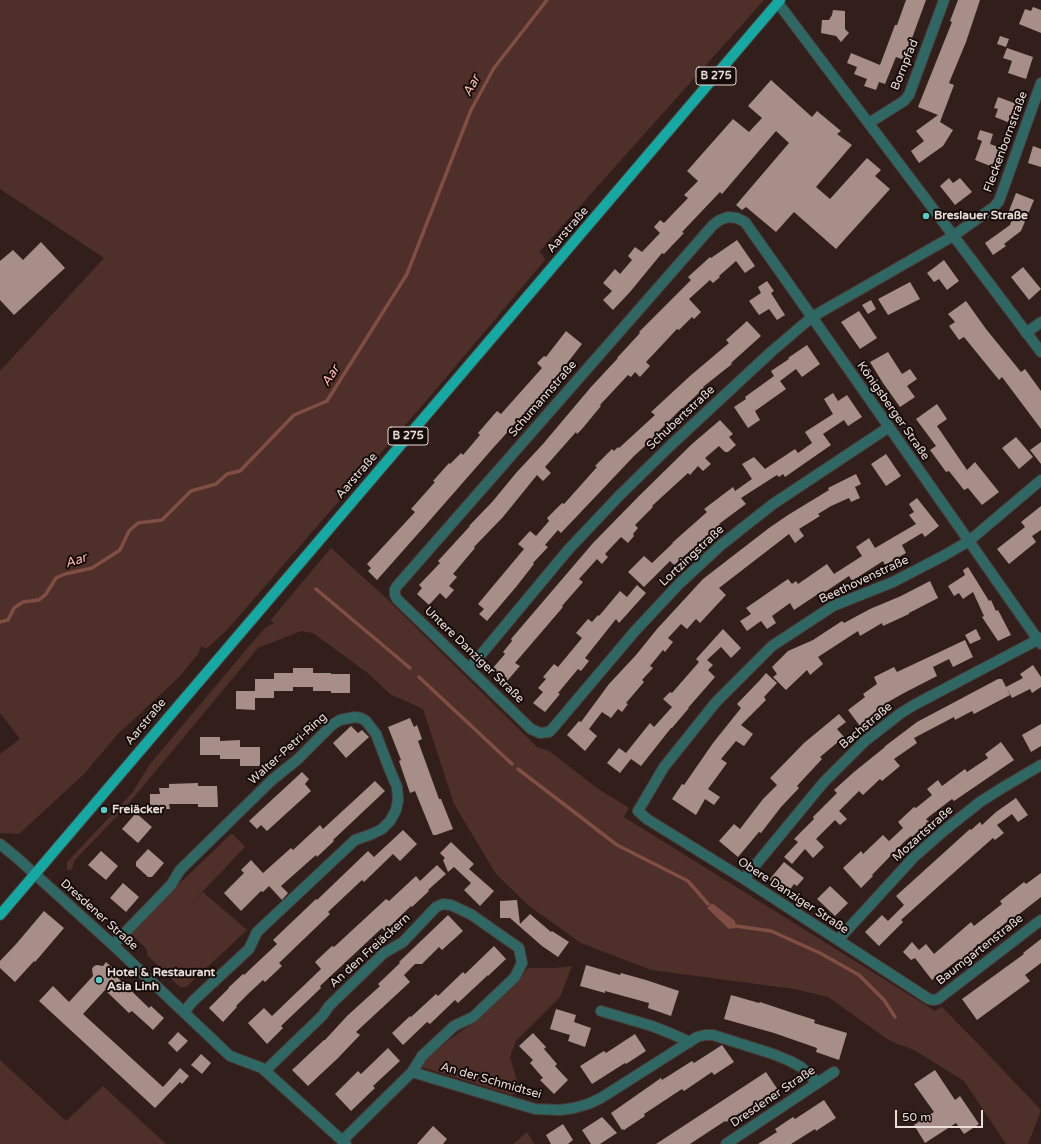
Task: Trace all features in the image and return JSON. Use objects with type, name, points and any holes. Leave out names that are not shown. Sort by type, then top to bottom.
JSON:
[{"type":"main road","name":"Aarstraße","points":[[0,915],[779,1]]},
{"type":"street","name":"Bornpfad","points":[[869,123],[904,102],[909,95],[944,0]]},
{"type":"street","points":[[779,1],[1041,352]]},
{"type":"street","name":"Fleckenbornstraße","points":[[953,236],[994,207],[999,201],[1041,83]]},
{"type":"street","name":"Königsberger Straße","points":[[713,225],[728,217],[737,218],[744,222],[1040,641]]},
{"type":"street","name":"Schumannstraße","points":[[394,592],[395,588],[452,522],[713,225]]},
{"type":"street","name":"Schubertstraße","points":[[469,669],[568,550],[619,496],[676,439],[771,352],[812,317],[953,236]]},
{"type":"street","points":[[1026,333],[1041,322]]},
{"type":"street","name":"Lortzingstraße","points":[[540,733],[549,732],[553,728],[635,631],[679,584],[721,545],[773,504],[889,427]]},
{"type":"street","name":"Beethovenstraße","points":[[638,811],[664,767],[716,702],[772,646],[834,606],[893,582],[945,555],[968,541],[1041,480]]},
{"type":"street","name":"Untere Danziger Straße","points":[[394,592],[397,599],[531,729],[540,733]]},
{"type":"street","name":"Bachstraße","points":[[744,879],[823,783],[864,741],[914,705],[1040,641]]},
{"type":"street","name":"Walter-Petri-Ring","points":[[113,945],[171,885],[180,870],[272,780],[298,759],[332,725],[340,720],[355,717],[366,721],[376,734],[398,788],[396,810],[390,821],[382,829],[355,840],[257,932],[249,949],[193,1001],[184,1012]]},
{"type":"street","name":"Mozartstraße","points":[[838,940],[914,857],[946,829],[980,802],[1041,765]]},
{"type":"street","name":"Obere Danziger Straße","points":[[638,811],[647,820],[744,879],[929,999],[934,1000]]},
{"type":"street","name":"Dresdener Straße","points":[[0,844],[113,945],[230,1056],[262,1068],[266,1071],[344,1142]]},
{"type":"street","name":"An den Freiäckern","points":[[266,1071],[322,1015],[329,1006],[384,953],[403,942],[436,907],[443,904],[451,904],[472,915],[519,948],[522,963],[515,977],[474,1017],[454,1026],[422,1056],[412,1072],[344,1142]]},
{"type":"street","name":"Baumgartenstraße","points":[[934,1000],[938,999],[1041,920]]},
{"type":"street","points":[[600,1011],[652,1026],[690,1042]]},
{"type":"street","name":"An der Schmidtsei","points":[[412,1072],[535,1109],[560,1110],[581,1106],[601,1098],[697,1037],[713,1035],[729,1039],[790,1061],[801,1067],[818,1083]]},
{"type":"street","name":"Dresdener Straße","points":[[726,1144],[834,1072]]},
{"type":"shaded area","points":[[0,0],[764,0],[539,252],[543,255],[545,260],[433,393],[226,631],[206,649],[201,646],[198,654],[180,676],[117,735],[84,774],[19,834],[0,833],[0,754],[20,739],[0,713],[0,371],[104,258],[0,189]]},
{"type":"shaded area","points":[[331,548],[385,597],[537,747],[549,751],[597,788],[629,808],[624,817],[935,1011],[942,1007],[1041,1110],[1028,1144],[1006,1144],[964,1081],[914,1050],[890,1041],[828,997],[794,989],[651,970],[581,943],[529,906],[496,874],[454,804],[423,709],[390,694],[369,674],[313,633],[301,631],[258,648],[125,808],[74,861],[71,870],[67,870],[67,862],[132,793],[150,764],[256,638],[266,627],[274,623],[270,621]]},
{"type":"shaded area","points":[[231,834],[233,834],[245,847],[204,890],[189,907],[203,892],[247,930],[186,987],[180,987],[148,956],[146,948],[129,932]]},
{"type":"shaded area","points":[[712,903],[735,921],[735,928],[729,929],[707,908]]},
{"type":"shaded area","points":[[572,966],[560,997],[516,1041],[510,1057],[520,1091],[512,1095],[421,1067],[422,1063],[449,1040],[473,1023],[515,983],[528,968]]},
{"type":"shaded area","points":[[0,1060],[66,1121],[103,1086],[166,1144],[0,1144]]},
{"type":"shaded area","points":[[527,1132],[534,1144],[513,1144]]},
{"type":"building","points":[[906,0],[926,0],[904,60],[896,57],[885,84],[879,82],[876,90],[864,86],[867,79],[854,74],[857,67],[847,63],[851,53],[880,65]]},
{"type":"building","points":[[958,0],[980,0],[966,42],[949,83],[954,85],[940,122],[953,130],[943,146],[919,163],[911,151],[924,141],[916,131],[938,115],[918,107],[952,22],[950,21]]},
{"type":"building","points":[[1033,7],[1041,10],[1041,33],[1019,24],[1025,9],[1031,11]]},
{"type":"building","points":[[833,10],[845,11],[845,29],[849,33],[841,42],[836,36],[821,33],[822,20],[829,20]]},
{"type":"building","points":[[1000,36],[1009,39],[1006,47],[997,44]]},
{"type":"building","points":[[1007,48],[1033,57],[1026,79],[1008,73],[1012,61],[1003,58]]},
{"type":"building","points":[[771,80],[812,117],[817,111],[841,131],[837,134],[852,145],[816,187],[830,199],[867,158],[881,170],[875,176],[890,189],[836,249],[794,212],[776,232],[746,207],[742,210],[736,205],[789,143],[776,131],[722,194],[720,192],[682,232],[684,233],[664,254],[662,253],[613,310],[603,300],[612,291],[603,283],[615,269],[620,274],[632,260],[628,256],[635,247],[642,252],[660,233],[654,227],[660,220],[664,223],[688,198],[684,195],[698,181],[687,171],[733,119],[749,132],[762,118],[748,106]]},
{"type":"building","points":[[998,97],[1017,104],[1010,123],[995,117],[998,109],[994,108]]},
{"type":"building","points":[[980,130],[993,134],[990,144],[1001,148],[993,167],[975,160],[982,141],[977,139]]},
{"type":"building","points":[[1033,146],[1041,149],[1041,167],[1028,163]]},
{"type":"building","points":[[949,178],[953,183],[960,178],[972,192],[955,205],[940,186]]},
{"type":"building","points":[[1016,193],[1034,200],[1021,231],[1004,244],[1006,246],[993,255],[985,243],[1010,225],[1014,213],[1009,211]]},
{"type":"building","points":[[737,240],[755,266],[745,273],[736,261],[713,283],[710,280],[689,299],[701,312],[694,319],[692,317],[679,330],[677,329],[646,362],[650,366],[640,377],[635,372],[631,377],[628,375],[600,405],[601,406],[582,429],[577,434],[576,432],[545,467],[551,473],[543,481],[537,475],[503,517],[474,547],[475,548],[453,574],[457,577],[449,586],[454,590],[446,599],[440,593],[429,605],[417,594],[422,588],[419,585],[440,563],[438,561],[493,501],[591,387],[640,333],[639,332],[691,280],[688,277],[710,257],[711,258]]},
{"type":"building","points":[[41,242],[65,268],[14,315],[0,300],[0,261],[13,250],[23,260]]},
{"type":"building","points":[[944,260],[959,281],[947,290],[939,279],[934,282],[927,273]]},
{"type":"building","points":[[1023,267],[1041,289],[1029,300],[1011,277]]},
{"type":"building","points":[[767,281],[774,291],[771,293],[785,315],[777,320],[769,309],[759,315],[749,301],[761,293],[758,287]]},
{"type":"building","points":[[910,282],[920,299],[888,315],[878,299]]},
{"type":"building","points":[[871,300],[876,309],[868,314],[862,305]]},
{"type":"building","points":[[966,301],[986,329],[1021,372],[1025,369],[1041,391],[1041,429],[1002,377],[999,380],[964,337],[959,340],[949,326],[955,322],[948,314]]},
{"type":"building","points":[[859,311],[877,338],[860,349],[841,322]]},
{"type":"building","points":[[747,321],[761,336],[731,363],[732,364],[703,387],[704,388],[635,455],[561,533],[558,530],[545,545],[548,547],[533,563],[534,564],[516,587],[487,621],[479,614],[484,609],[478,604],[524,549],[518,544],[530,531],[536,536],[549,521],[547,518],[562,503],[564,504],[597,467],[595,466],[612,449],[614,451],[618,447],[619,448],[655,415],[651,412],[729,343],[726,340]]},
{"type":"building","points":[[566,331],[582,344],[561,371],[562,372],[377,580],[368,571],[371,568],[367,564],[415,512],[411,509],[435,482],[433,481],[449,463],[450,464],[461,453],[463,455],[480,435],[478,433],[497,411],[501,414],[542,368],[537,363],[544,356],[546,357]]},
{"type":"building","points":[[807,345],[820,364],[802,377],[796,369],[780,381],[786,389],[755,411],[760,420],[748,428],[734,407],[774,376],[771,371]]},
{"type":"building","points":[[888,352],[902,374],[910,369],[917,379],[907,386],[915,397],[900,407],[870,362]]},
{"type":"building","points":[[833,393],[838,401],[847,395],[862,417],[848,426],[844,420],[823,434],[831,445],[785,477],[783,474],[779,477],[777,475],[741,498],[746,504],[719,524],[720,525],[674,565],[670,561],[644,587],[628,572],[644,556],[652,563],[707,512],[704,509],[733,487],[735,491],[752,479],[742,464],[754,457],[765,469],[795,449],[798,453],[812,443],[805,432],[833,414],[824,399]]},
{"type":"building","points":[[937,404],[947,419],[937,426],[967,470],[975,462],[999,492],[982,505],[968,488],[964,490],[949,471],[946,472],[930,450],[936,446],[916,419]]},
{"type":"building","points":[[720,420],[733,434],[729,437],[736,445],[728,452],[725,452],[719,446],[705,458],[711,464],[703,471],[698,466],[690,475],[688,473],[652,506],[653,507],[635,525],[638,528],[628,543],[621,537],[605,554],[608,557],[602,564],[597,559],[579,579],[583,582],[515,663],[520,666],[507,681],[492,669],[505,654],[503,652],[512,641],[511,639],[593,543],[692,444]]},
{"type":"building","points":[[1016,437],[1033,457],[1019,469],[1002,448]]},
{"type":"building","points":[[1041,442],[1041,464],[1030,450]]},
{"type":"building","points":[[886,454],[901,476],[886,486],[871,464]]},
{"type":"building","points":[[856,474],[861,484],[855,487],[860,498],[851,502],[849,498],[818,514],[820,516],[799,529],[804,536],[795,543],[789,534],[719,588],[726,595],[700,623],[696,619],[687,629],[681,624],[668,638],[673,642],[665,652],[663,650],[650,666],[653,668],[642,680],[644,682],[626,703],[628,704],[622,712],[618,709],[611,718],[602,712],[589,729],[597,736],[585,751],[567,735],[579,721],[581,722],[609,684],[703,579],[769,528],[829,490],[828,488]]},
{"type":"building","points":[[917,498],[939,526],[925,537],[922,533],[902,545],[906,553],[885,565],[883,561],[852,581],[849,576],[819,596],[818,594],[794,610],[790,603],[772,616],[776,623],[767,629],[761,621],[747,631],[740,621],[751,614],[746,608],[788,579],[792,584],[796,581],[798,584],[827,564],[834,574],[862,556],[856,547],[869,538],[875,548],[916,524],[909,515],[914,512],[909,504]]},
{"type":"building","points":[[1041,506],[1041,530],[1032,536],[1036,542],[1009,564],[997,549],[1025,527],[1021,522]]},
{"type":"building","points":[[968,567],[989,601],[991,600],[996,611],[998,610],[1011,635],[998,641],[982,617],[984,616],[973,592],[963,599],[959,593],[954,596],[948,586],[965,575],[963,570]]},
{"type":"building","points":[[930,581],[938,598],[883,626],[882,623],[860,636],[858,631],[818,657],[823,664],[810,675],[807,670],[786,690],[773,677],[777,674],[772,667],[788,651],[813,640],[842,621],[844,623]]},
{"type":"building","points":[[637,585],[646,593],[619,623],[616,619],[585,658],[589,661],[581,671],[578,669],[558,693],[560,694],[545,712],[533,703],[543,692],[538,688],[546,679],[543,677],[554,664],[558,667],[582,638],[576,633],[588,619],[592,622],[598,615],[599,616],[620,591],[627,597]]},
{"type":"building","points":[[723,629],[741,648],[731,658],[721,647],[707,660],[713,665],[708,670],[715,677],[671,728],[641,766],[631,759],[620,773],[607,763],[619,748],[626,753],[650,723],[654,727],[672,707],[663,699],[670,692],[672,693],[699,662],[696,659]]},
{"type":"building","points":[[976,629],[981,639],[970,644],[965,635]]},
{"type":"building","points":[[965,640],[973,657],[953,667],[949,659],[933,667],[937,676],[888,702],[860,726],[848,710],[865,697],[863,694],[877,684],[874,677],[894,667],[897,672]]},
{"type":"building","points":[[1033,665],[1041,677],[1041,687],[1032,693],[1030,689],[1012,698],[1007,688],[1010,695],[974,714],[972,711],[955,720],[954,717],[914,738],[917,743],[894,759],[900,766],[882,781],[880,779],[863,795],[859,791],[839,811],[847,819],[840,825],[835,820],[816,839],[824,847],[813,858],[805,849],[792,864],[784,857],[798,842],[794,839],[837,793],[834,790],[884,747],[917,722],[998,679],[1002,679],[1006,687],[1023,678],[1020,674]]},
{"type":"building","points":[[293,668],[313,668],[313,673],[350,674],[350,693],[313,691],[313,687],[293,687],[293,691],[274,691],[274,698],[255,698],[255,710],[236,709],[236,691],[255,691],[255,679],[274,679],[274,673],[293,673]]},
{"type":"building","points":[[766,673],[777,683],[764,697],[766,700],[741,725],[753,734],[744,746],[736,741],[721,759],[727,763],[708,789],[720,797],[714,805],[705,799],[696,815],[672,799],[741,708],[737,704]]},
{"type":"building","points":[[839,714],[846,722],[837,729],[844,737],[820,757],[822,759],[797,786],[799,788],[781,807],[761,833],[759,832],[738,857],[719,841],[734,824],[740,829],[763,799],[777,785],[770,778],[804,743]]},
{"type":"building","points":[[410,718],[414,727],[417,725],[422,739],[418,741],[439,799],[441,799],[453,829],[436,835],[433,835],[415,791],[410,793],[399,761],[401,760],[388,727]]},
{"type":"building","points":[[1041,724],[1041,746],[1031,752],[1022,735]]},
{"type":"building","points":[[351,726],[358,733],[362,730],[369,737],[346,758],[333,743]]},
{"type":"building","points":[[200,737],[220,737],[220,741],[240,740],[240,747],[260,747],[260,766],[240,766],[240,759],[220,759],[220,755],[200,755]]},
{"type":"building","points":[[1001,742],[1014,760],[954,801],[952,799],[926,819],[929,822],[904,842],[861,888],[843,868],[861,851],[863,854],[883,835],[889,841],[903,828],[898,822],[914,807],[916,808],[932,795],[927,789],[938,780],[942,786],[965,769],[967,772],[988,758],[985,754]]},
{"type":"building","points":[[302,772],[309,779],[305,784],[311,791],[267,831],[261,825],[257,829],[249,821]]},
{"type":"building","points":[[375,781],[385,791],[317,857],[316,855],[281,886],[288,893],[282,900],[269,886],[263,892],[261,891],[241,911],[224,893],[244,873],[241,870],[251,860],[263,873],[291,848],[293,850],[320,825],[323,829]]},
{"type":"building","points":[[198,783],[198,786],[217,786],[218,807],[198,807],[198,804],[169,804],[170,809],[160,809],[160,814],[150,814],[150,794],[160,794],[159,788],[169,788],[169,784]]},
{"type":"building","points":[[1016,798],[1028,815],[1018,822],[1012,814],[997,825],[1004,833],[995,840],[993,838],[901,920],[903,922],[879,946],[865,932],[882,915],[888,921],[904,905],[896,896],[970,829],[971,830],[980,822],[982,825],[996,812]]},
{"type":"building","points":[[136,813],[152,827],[138,843],[122,829]]},
{"type":"building","points":[[403,830],[417,844],[400,861],[393,854],[364,882],[362,880],[328,912],[330,914],[279,963],[282,966],[265,982],[263,980],[248,994],[223,1022],[209,1008],[228,988],[277,944],[273,940],[368,851],[374,857]]},
{"type":"building","points":[[451,842],[474,864],[469,869],[494,891],[480,906],[464,890],[471,883],[454,867],[448,872],[443,860],[445,858],[440,853]]},
{"type":"building","points":[[148,849],[164,863],[152,877],[148,877],[136,866],[136,862]]},
{"type":"building","points":[[101,851],[118,866],[106,880],[88,865]]},
{"type":"building","points":[[784,862],[804,878],[797,886],[794,884],[789,891],[785,887],[782,891],[769,880]]},
{"type":"building","points":[[437,865],[446,874],[385,931],[382,928],[320,986],[321,988],[281,1026],[283,1028],[267,1044],[248,1023],[264,1008],[272,1016],[321,969],[315,962],[332,946],[334,947],[386,899],[389,901],[416,876],[420,881]]},
{"type":"building","points":[[1041,873],[1041,897],[973,949],[974,950],[961,961],[959,959],[932,980],[915,958],[911,960],[903,952],[912,942],[919,950],[926,944],[934,954],[971,922],[974,926],[1002,904],[1000,901],[1024,882],[1026,884]]},
{"type":"building","points":[[123,883],[139,897],[126,912],[110,898]]},
{"type":"building","points":[[830,886],[848,903],[835,916],[817,899]]},
{"type":"building","points":[[517,900],[520,924],[530,914],[551,932],[552,931],[569,942],[558,957],[542,946],[510,918],[500,918],[500,901]]},
{"type":"building","points":[[44,911],[64,928],[35,962],[34,961],[15,982],[0,968],[0,961]]},
{"type":"building","points":[[448,915],[463,931],[442,950],[439,947],[422,964],[415,964],[404,975],[410,982],[356,1032],[360,1035],[308,1086],[292,1070],[380,986],[378,984],[400,963],[399,962]]},
{"type":"building","points":[[1041,939],[1041,963],[1025,975],[1030,981],[977,1020],[962,999],[1024,954],[1023,953]]},
{"type":"building","points":[[494,946],[506,959],[458,1003],[455,1000],[430,1024],[427,1022],[403,1045],[392,1033],[436,994],[438,996],[463,972],[465,974]]},
{"type":"building","points":[[106,962],[120,975],[117,977],[149,1008],[151,1006],[164,1018],[153,1030],[132,1011],[129,1013],[105,990],[83,1014],[163,1087],[180,1068],[189,1076],[182,1084],[180,1082],[155,1108],[39,1001],[53,986],[69,1002],[93,976],[92,969],[94,966],[103,966]]},
{"type":"building","points":[[586,965],[620,975],[621,973],[679,991],[671,1016],[648,1008],[649,1003],[580,986]]},
{"type":"building","points":[[731,995],[759,1003],[760,1002],[815,1020],[814,1023],[847,1033],[839,1060],[816,1052],[817,1048],[774,1033],[724,1019]]},
{"type":"building","points":[[556,1009],[576,1015],[574,1022],[591,1028],[585,1047],[568,1041],[570,1035],[550,1029]]},
{"type":"building","points":[[178,1032],[188,1041],[177,1052],[168,1043]]},
{"type":"building","points":[[533,1033],[546,1047],[544,1049],[557,1064],[555,1066],[568,1080],[554,1094],[540,1080],[543,1078],[530,1063],[533,1060],[519,1046]]},
{"type":"building","points":[[635,1034],[646,1051],[592,1084],[580,1066],[604,1051],[606,1053]]},
{"type":"building","points":[[722,1045],[734,1062],[714,1075],[712,1072],[684,1091],[682,1089],[644,1114],[645,1116],[622,1130],[611,1113],[661,1078],[662,1080],[692,1061],[694,1063]]},
{"type":"building","points":[[388,1048],[400,1061],[373,1086],[375,1088],[351,1111],[335,1094],[358,1071],[361,1074]]},
{"type":"building","points":[[201,1054],[211,1063],[202,1074],[191,1065]]},
{"type":"building","points":[[935,1070],[955,1100],[960,1096],[979,1124],[964,1134],[956,1123],[925,1143],[914,1125],[934,1112],[914,1084]]},
{"type":"building","points":[[766,1072],[778,1090],[726,1122],[725,1121],[690,1144],[656,1144]]},
{"type":"building","points":[[824,1100],[836,1118],[816,1131],[815,1129],[791,1144],[758,1144],[777,1132],[775,1129],[793,1117],[795,1119]]},
{"type":"building","points":[[602,1117],[617,1133],[600,1144],[591,1144],[582,1130]]},
{"type":"building","points":[[563,1124],[573,1140],[568,1144],[551,1144],[546,1135]]},
{"type":"building","points":[[433,1126],[447,1139],[443,1144],[417,1144]]},
{"type":"waterway","name":"Aar","points":[[0,622],[8,620],[14,608],[23,602],[39,600],[46,594],[56,578],[65,574],[92,568],[120,550],[129,531],[138,523],[162,520],[191,491],[216,484],[227,474],[240,471],[294,415],[327,401],[407,274],[471,110],[494,68],[547,0]]},
{"type":"waterway","points":[[316,589],[410,668]]},
{"type":"waterway","points":[[419,677],[512,764]]},
{"type":"waterway","points":[[518,769],[617,845],[688,881],[708,904]]},
{"type":"waterway","points":[[736,926],[771,931],[820,953],[859,975],[884,1000],[895,1017]]},
{"type":"place","name":"Breslauer Straße","points":[[926,216]]},
{"type":"place","name":"Freiäcker","points":[[104,810]]},
{"type":"place","name":"Hotel & Restaurant Asia Linh","points":[[99,980]]}]
